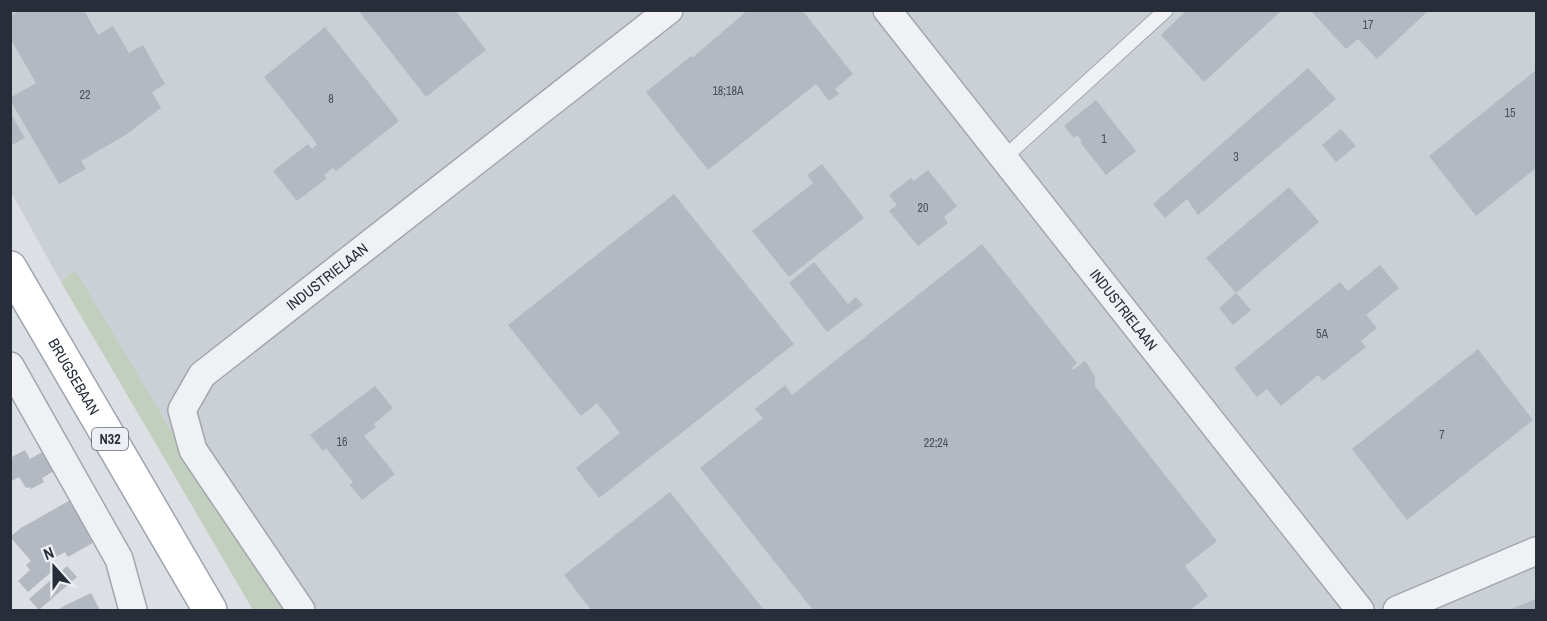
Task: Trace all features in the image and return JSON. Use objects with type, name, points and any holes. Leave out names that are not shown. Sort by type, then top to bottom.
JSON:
[{"type":"main road","name":"BRUGSEBAAN","points":[[10,268],[210,610]]},
{"type":"street","name":"INDUSTRIELAAN","points":[[301,610],[193,450],[182,410],[201,375],[669,10]]},
{"type":"street","name":"INDUSTRIELAAN","points":[[887,10],[1360,610]]},
{"type":"street","points":[[10,366],[119,558],[134,610]]},
{"type":"street","points":[[1397,610],[1536,552]]},
{"type":"lane","points":[[1004,158],[1166,10]]},
{"type":"shaded area","points":[[10,11],[1536,11],[1536,610],[285,610],[192,465],[75,271],[61,282],[11,192]]},
{"type":"green space","points":[[75,270],[192,465],[285,610],[253,610],[61,282]]},
{"type":"building","points":[[20,10],[84,10],[98,35],[113,26],[129,53],[143,45],[165,84],[152,92],[161,108],[127,134],[81,161],[86,169],[59,184],[10,100],[36,83],[10,38],[10,16]]},
{"type":"building","points":[[358,10],[455,10],[486,50],[426,97]]},
{"type":"building","points":[[748,10],[781,10],[783,12],[802,10],[853,74],[835,89],[839,94],[829,101],[816,84],[708,170],[646,92],[691,56],[692,58]]},
{"type":"building","points":[[1187,10],[1278,10],[1280,12],[1204,82],[1161,35]]},
{"type":"building","points":[[1310,10],[1429,10],[1377,59],[1358,39],[1346,49]]},
{"type":"building","points":[[325,27],[399,121],[336,171],[333,168],[324,175],[327,178],[297,201],[273,171],[308,144],[312,149],[317,144],[264,77]]},
{"type":"building","points":[[1308,68],[1336,99],[1198,215],[1187,199],[1165,218],[1153,204]]},
{"type":"building","points":[[1536,70],[1536,168],[1476,216],[1429,156]]},
{"type":"building","points":[[1096,100],[1136,151],[1106,175],[1077,135],[1074,138],[1064,126]]},
{"type":"building","points":[[10,112],[25,138],[10,146]]},
{"type":"building","points":[[1341,129],[1356,146],[1336,162],[1322,145]]},
{"type":"building","points":[[822,164],[864,218],[789,277],[752,231],[813,183],[807,175]]},
{"type":"building","points":[[928,170],[957,206],[944,217],[948,223],[918,246],[889,211],[897,205],[889,195],[911,178],[914,181]]},
{"type":"building","points":[[1289,187],[1319,222],[1236,293],[1206,258]]},
{"type":"building","points":[[674,194],[794,344],[599,498],[576,468],[620,433],[597,403],[581,416],[508,325]]},
{"type":"building","points":[[982,244],[1077,363],[1072,368],[1073,370],[1085,361],[1095,377],[1095,386],[1217,541],[1185,566],[1208,596],[1190,610],[813,610],[700,468],[763,418],[755,409],[785,385],[792,395]]},
{"type":"building","points":[[814,262],[848,304],[856,297],[863,305],[827,332],[789,283]]},
{"type":"building","points":[[1380,265],[1399,288],[1366,315],[1377,328],[1361,341],[1366,347],[1323,381],[1318,375],[1281,406],[1267,389],[1257,397],[1234,368],[1340,282],[1348,291]]},
{"type":"building","points":[[1236,293],[1251,310],[1233,325],[1219,308]]},
{"type":"building","points":[[1478,349],[1533,420],[1407,520],[1352,449]]},
{"type":"building","points":[[375,386],[393,408],[374,424],[376,427],[364,436],[395,474],[362,500],[350,485],[353,482],[326,448],[323,451],[310,435]]},
{"type":"building","points":[[25,450],[30,459],[44,451],[56,470],[42,478],[44,482],[31,489],[26,488],[19,477],[10,482],[10,458]]},
{"type":"building","points":[[670,492],[764,610],[591,610],[564,575]]},
{"type":"building","points":[[72,499],[96,541],[68,557],[65,552],[49,561],[56,568],[28,592],[18,581],[30,570],[26,565],[31,561],[10,537],[21,528]]},
{"type":"building","points":[[67,566],[77,577],[39,610],[29,599]]},
{"type":"building","points":[[91,593],[100,610],[58,610],[64,606]]},
{"type":"building","points":[[1536,599],[1536,610],[1509,610]]}]
